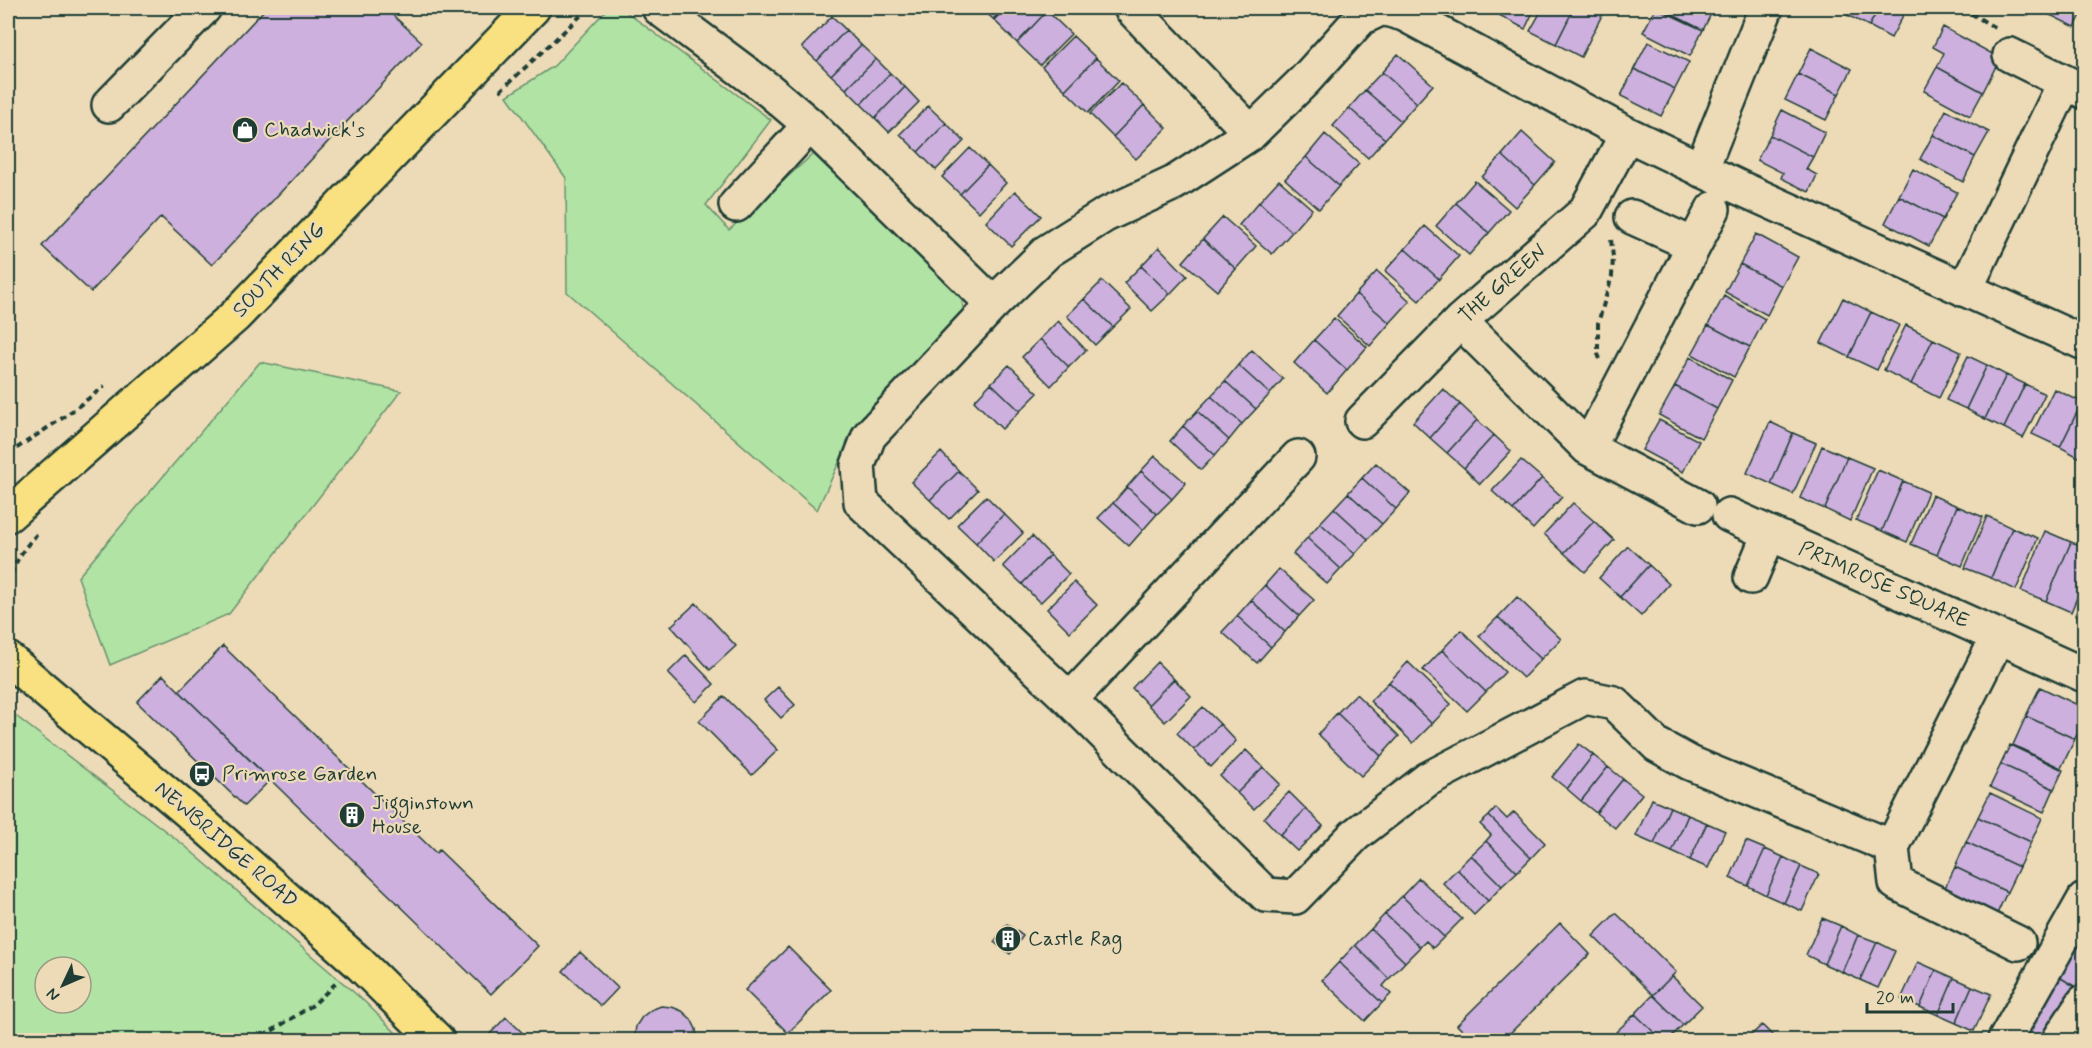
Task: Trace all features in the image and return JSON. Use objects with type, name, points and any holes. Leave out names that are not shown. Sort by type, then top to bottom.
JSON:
[{"type":"main road","name":"SOUTH RING","points":[[8,515],[235,316],[534,8]]},
{"type":"main road","name":"NEWBRIDGE ROAD","points":[[8,659],[189,812],[358,962],[437,1041]]},
{"type":"street","points":[[109,105],[204,8]]},
{"type":"street","points":[[659,8],[770,91],[810,125],[993,304]]},
{"type":"street","points":[[1131,8],[1251,133]]},
{"type":"street","points":[[2018,943],[1896,883],[1892,847],[1690,763],[1657,745],[1614,703],[1585,696],[1428,779],[1355,835],[1295,897],[1266,896],[1070,700],[861,502],[858,465],[869,436],[993,304],[1048,251],[1105,215],[1174,183],[1251,133],[1305,80],[1361,18],[1382,8],[1404,14],[1627,134],[1701,170],[2085,343]]},
{"type":"street","points":[[1701,170],[1766,8]]},
{"type":"street","points":[[1965,290],[2075,87],[2010,55]]},
{"type":"street","points":[[736,205],[810,125]]},
{"type":"street","name":"THE GREEN","points":[[1362,421],[1460,321],[1585,212],[1627,134]]},
{"type":"street","points":[[1588,448],[1713,209]]},
{"type":"street","points":[[1622,224],[1694,245]]},
{"type":"street","points":[[1460,321],[1588,448],[1698,506]]},
{"type":"street","points":[[1070,700],[1298,457]]},
{"type":"street","name":"PRIMROSE SQUARE","points":[[1729,515],[2085,675]]},
{"type":"street","points":[[1751,577],[1769,534]]},
{"type":"street","name":"PRIMROSE SQUARE","points":[[1892,847],[1998,637]]},
{"type":"street","points":[[2005,1041],[2084,900]]},
{"type":"street","points":[[2059,1041],[2085,1002]]},
{"type":"path","points":[[1616,395],[1598,354],[1598,323],[1612,276],[1611,240],[1622,224]]},
{"type":"path","points":[[8,584],[14,565]]},
{"type":"path","points":[[255,1041],[313,1005],[358,962]]},
{"type":"path","points":[[268,1041],[270,1032]]},
{"type":"green space","points":[[608,8],[621,8],[771,120],[706,205],[729,230],[813,154],[960,292],[965,317],[849,441],[817,510],[567,292],[566,178],[507,96],[554,66]]},
{"type":"green space","points":[[260,362],[401,391],[229,614],[110,665],[78,577]]},
{"type":"green space","points":[[8,710],[185,846],[365,1002],[403,1040],[25,1040],[8,1032]]},
{"type":"building","name":"Chadwick's","points":[[266,8],[385,8],[422,42],[212,265],[161,217],[91,292],[42,246]]},
{"type":"building","points":[[981,8],[1005,8],[993,19]]},
{"type":"building","points":[[1006,8],[1044,8],[1047,11],[1017,43],[994,20]]},
{"type":"building","points":[[1484,8],[1503,8],[1499,15]]},
{"type":"building","points":[[1503,8],[1535,8],[1525,29],[1499,15]]},
{"type":"building","points":[[1543,8],[1574,8],[1556,44],[1530,31]]},
{"type":"building","points":[[1574,8],[1592,8],[1603,13],[1581,57],[1556,44]]},
{"type":"building","points":[[1656,8],[1703,30],[1690,56],[1643,32]]},
{"type":"building","points":[[1659,8],[1714,8],[1703,30]]},
{"type":"building","points":[[1835,8],[1851,8],[1847,15]]},
{"type":"building","points":[[1851,8],[1879,8],[1869,26],[1847,15]]},
{"type":"building","points":[[1879,8],[1907,8],[1891,38],[1869,26]]},
{"type":"building","points":[[2036,8],[2056,8],[2052,16]]},
{"type":"building","points":[[2056,8],[2084,9],[2075,27],[2052,16]]},
{"type":"building","points":[[1047,11],[1071,34],[1040,65],[1017,43]]},
{"type":"building","points":[[832,16],[846,30],[817,61],[802,47]]},
{"type":"building","points":[[1943,27],[2000,58],[1983,92],[1937,67],[1944,53],[1933,47]]},
{"type":"building","points":[[846,30],[861,45],[831,75],[817,61]]},
{"type":"building","points":[[1073,36],[1096,58],[1065,90],[1042,67]]},
{"type":"building","points":[[1648,42],[1689,62],[1675,89],[1634,69]]},
{"type":"building","points":[[861,45],[876,59],[846,89],[831,75]]},
{"type":"building","points":[[1811,48],[1852,69],[1839,94],[1798,74]]},
{"type":"building","points":[[1398,54],[1433,85],[1417,103],[1382,72]]},
{"type":"building","points":[[1096,58],[1119,81],[1088,113],[1065,90]]},
{"type":"building","points":[[876,59],[890,73],[861,104],[846,89]]},
{"type":"building","points":[[1937,67],[1983,92],[1970,116],[1924,91]]},
{"type":"building","points":[[1634,69],[1675,89],[1661,116],[1621,96]]},
{"type":"building","points":[[1382,72],[1417,103],[1401,121],[1365,90]]},
{"type":"building","points":[[890,73],[905,87],[875,118],[861,104]]},
{"type":"building","points":[[1798,74],[1839,94],[1826,120],[1785,100]]},
{"type":"building","points":[[1121,83],[1144,105],[1113,137],[1090,114]]},
{"type":"building","points":[[905,87],[919,102],[889,132],[875,118]]},
{"type":"building","points":[[1365,90],[1401,121],[1385,139],[1349,108]]},
{"type":"building","points":[[1144,105],[1167,128],[1136,159],[1113,137]]},
{"type":"building","points":[[928,106],[946,123],[918,152],[900,134]]},
{"type":"building","points":[[1349,108],[1385,139],[1368,158],[1333,126]]},
{"type":"building","points":[[1782,110],[1825,132],[1813,157],[1770,135]]},
{"type":"building","points":[[1946,110],[1989,132],[1975,157],[1933,135]]},
{"type":"building","points":[[946,123],[964,141],[936,170],[918,152]]},
{"type":"building","points":[[1522,132],[1555,162],[1535,185],[1502,155]]},
{"type":"building","points":[[1325,134],[1359,164],[1339,186],[1306,157]]},
{"type":"building","points":[[1770,135],[1813,157],[1806,169],[1817,175],[1809,192],[1781,178],[1783,173],[1757,160]]},
{"type":"building","points":[[1933,135],[1975,157],[1963,182],[1920,159]]},
{"type":"building","points":[[970,148],[988,165],[960,194],[942,177]]},
{"type":"building","points":[[1502,155],[1535,185],[1515,207],[1482,177]]},
{"type":"building","points":[[1306,157],[1339,186],[1319,209],[1285,179]]},
{"type":"building","points":[[988,165],[1006,183],[979,212],[960,194]]},
{"type":"building","points":[[1913,169],[1957,192],[1943,219],[1899,196]]},
{"type":"building","points":[[1279,180],[1312,209],[1292,232],[1259,202]]},
{"type":"building","points":[[1475,181],[1509,210],[1489,233],[1456,203]]},
{"type":"building","points":[[1015,191],[1041,216],[1011,246],[986,222]]},
{"type":"building","points":[[1899,196],[1943,219],[1929,246],[1885,223]]},
{"type":"building","points":[[1259,202],[1292,232],[1272,254],[1239,225]]},
{"type":"building","points":[[1456,203],[1489,233],[1469,255],[1436,226]]},
{"type":"building","points":[[1223,217],[1256,246],[1236,269],[1203,239]]},
{"type":"building","points":[[1425,226],[1459,256],[1439,279],[1405,249]]},
{"type":"building","points":[[1756,234],[1798,257],[1782,286],[1740,264]]},
{"type":"building","points":[[1203,239],[1236,269],[1217,291],[1183,262]]},
{"type":"building","points":[[1159,247],[1187,276],[1170,294],[1141,266]]},
{"type":"building","points":[[1405,249],[1439,279],[1419,301],[1385,271]]},
{"type":"building","points":[[1740,264],[1782,286],[1767,315],[1725,292]]},
{"type":"building","points":[[1141,266],[1170,294],[1152,311],[1124,283]]},
{"type":"building","points":[[1377,271],[1410,301],[1390,323],[1356,294]]},
{"type":"building","points":[[1102,281],[1131,309],[1113,327],[1084,299]]},
{"type":"building","points":[[1356,294],[1390,323],[1370,346],[1337,316]]},
{"type":"building","points":[[1724,296],[1765,319],[1750,347],[1708,325]]},
{"type":"building","points":[[1843,298],[1871,312],[1849,357],[1821,343]]},
{"type":"building","points":[[1084,299],[1113,327],[1095,345],[1067,316]]},
{"type":"building","points":[[1871,312],[1899,325],[1877,370],[1849,357]]},
{"type":"building","points":[[1334,318],[1367,347],[1347,370],[1314,340]]},
{"type":"building","points":[[1058,321],[1086,350],[1069,367],[1040,339]]},
{"type":"building","points":[[1708,325],[1750,347],[1734,377],[1692,354]]},
{"type":"building","points":[[1906,325],[1933,339],[1911,384],[1884,370]]},
{"type":"building","points":[[1040,339],[1069,367],[1051,386],[1022,357]]},
{"type":"building","points":[[1933,339],[1961,352],[1939,398],[1911,384]]},
{"type":"building","points":[[1314,340],[1347,370],[1327,393],[1294,363]]},
{"type":"building","points":[[1252,350],[1283,379],[1270,394],[1238,365]]},
{"type":"building","points":[[1968,356],[1987,365],[1966,409],[1946,400]]},
{"type":"building","points":[[1690,357],[1732,380],[1717,409],[1675,386]]},
{"type":"building","points":[[1009,365],[1038,393],[1020,411],[991,383]]},
{"type":"building","points":[[1238,365],[1270,394],[1256,409],[1225,381]]},
{"type":"building","points":[[1987,365],[2006,375],[1985,419],[1966,409]]},
{"type":"building","points":[[2006,375],[2025,384],[2004,428],[1985,419]]},
{"type":"building","points":[[1225,381],[1256,409],[1242,424],[1211,396]]},
{"type":"building","points":[[991,383],[1020,411],[1002,429],[974,401]]},
{"type":"building","points":[[2025,384],[2045,394],[2023,438],[2004,428]]},
{"type":"building","points":[[1675,386],[1717,409],[1701,438],[1659,415]]},
{"type":"building","points":[[1443,389],[1460,404],[1430,438],[1413,422]]},
{"type":"building","points":[[2054,389],[2082,402],[2060,447],[2032,434]]},
{"type":"building","points":[[1211,396],[1242,424],[1229,440],[1197,411]]},
{"type":"building","points":[[2082,402],[2084,404],[2084,460],[2060,447]]},
{"type":"building","points":[[1460,404],[1477,420],[1447,453],[1430,438]]},
{"type":"building","points":[[1197,411],[1229,440],[1215,455],[1183,426]]},
{"type":"building","points":[[1477,420],[1494,435],[1464,468],[1447,453]]},
{"type":"building","points":[[1659,420],[1699,441],[1683,472],[1642,450]]},
{"type":"building","points":[[1770,422],[1793,433],[1771,484],[1747,473]]},
{"type":"building","points":[[1183,426],[1215,455],[1201,470],[1170,441]]},
{"type":"building","points":[[1793,433],[1816,443],[1793,494],[1771,484]]},
{"type":"building","points":[[1494,435],[1511,451],[1480,484],[1464,468]]},
{"type":"building","points":[[1822,446],[1847,457],[1825,509],[1800,498]]},
{"type":"building","points":[[941,452],[959,471],[930,500],[911,482]]},
{"type":"building","points":[[1155,456],[1186,483],[1172,499],[1141,471]]},
{"type":"building","points":[[1847,457],[1873,468],[1850,521],[1825,509]]},
{"type":"building","points":[[1521,460],[1542,478],[1513,510],[1492,491]]},
{"type":"building","points":[[1376,463],[1410,493],[1396,509],[1362,478]]},
{"type":"building","points":[[1878,470],[1903,481],[1882,531],[1856,520]]},
{"type":"building","points":[[959,471],[978,490],[949,519],[930,500]]},
{"type":"building","points":[[1141,471],[1172,499],[1157,514],[1127,487]]},
{"type":"building","points":[[1362,478],[1396,509],[1382,524],[1348,493]]},
{"type":"building","points":[[1542,478],[1562,497],[1533,529],[1513,510]]},
{"type":"building","points":[[1903,481],[1928,492],[1907,542],[1882,531]]},
{"type":"building","points":[[1127,487],[1157,514],[1143,530],[1113,503]]},
{"type":"building","points":[[1348,493],[1382,524],[1368,539],[1334,508]]},
{"type":"building","points":[[1932,495],[1957,506],[1937,555],[1911,544]]},
{"type":"building","points":[[986,496],[1004,514],[976,543],[957,525]]},
{"type":"building","points":[[1113,503],[1143,530],[1129,546],[1098,518]]},
{"type":"building","points":[[1573,503],[1594,521],[1564,553],[1544,534]]},
{"type":"building","points":[[1957,506],[1983,517],[1962,566],[1937,555]]},
{"type":"building","points":[[1334,508],[1368,539],[1355,554],[1320,523]]},
{"type":"building","points":[[1004,514],[1023,533],[994,562],[976,543]]},
{"type":"building","points":[[1987,516],[2012,528],[1991,578],[1965,568]]},
{"type":"building","points":[[1594,521],[1614,540],[1585,572],[1564,553]]},
{"type":"building","points":[[1320,523],[1355,554],[1341,569],[1307,538]]},
{"type":"building","points":[[2012,528],[2038,538],[2016,590],[1991,578]]},
{"type":"building","points":[[2045,531],[2071,542],[2046,601],[2021,591]]},
{"type":"building","points":[[1032,536],[1050,555],[1022,584],[1003,566]]},
{"type":"building","points":[[1307,538],[1341,569],[1327,584],[1293,554]]},
{"type":"building","points":[[2071,542],[2084,547],[2084,581],[2071,612],[2046,601]]},
{"type":"building","points":[[1628,546],[1649,565],[1620,597],[1599,578]]},
{"type":"building","points":[[1050,555],[1069,574],[1040,603],[1022,584]]},
{"type":"building","points":[[1649,565],[1669,584],[1641,616],[1620,597]]},
{"type":"building","points":[[1279,569],[1314,600],[1299,616],[1265,585]]},
{"type":"building","points":[[1074,582],[1097,605],[1070,632],[1047,609]]},
{"type":"building","points":[[1265,585],[1299,616],[1285,632],[1251,600]]},
{"type":"building","points":[[2084,593],[2084,619],[2075,615]]},
{"type":"building","points":[[1517,597],[1561,639],[1541,659],[1498,617]]},
{"type":"building","points":[[1251,600],[1285,632],[1271,647],[1237,616]]},
{"type":"building","points":[[696,603],[736,646],[710,670],[671,626]]},
{"type":"building","points":[[1237,616],[1271,647],[1257,663],[1222,632]]},
{"type":"building","points":[[1498,617],[1541,659],[1523,678],[1479,636]]},
{"type":"building","points":[[1461,630],[1505,672],[1486,692],[1442,650]]},
{"type":"building","name":"Jigginstown House","points":[[223,646],[436,853],[439,850],[538,946],[491,994],[179,691]]},
{"type":"building","points":[[1442,650],[1486,692],[1467,711],[1423,670]]},
{"type":"building","points":[[686,655],[714,684],[696,702],[668,673]]},
{"type":"building","points":[[1157,662],[1174,679],[1148,705],[1132,688]]},
{"type":"building","points":[[1408,662],[1451,704],[1432,724],[1389,682]]},
{"type":"building","points":[[163,675],[270,780],[244,806],[137,702]]},
{"type":"building","points":[[1174,679],[1191,696],[1165,722],[1148,705]]},
{"type":"building","points":[[1389,682],[1432,724],[1413,743],[1370,701]]},
{"type":"building","points":[[778,687],[795,705],[781,718],[764,700]]},
{"type":"building","points":[[2040,687],[2084,708],[2084,718],[2075,739],[2026,716]]},
{"type":"building","points":[[1356,694],[1399,736],[1381,756],[1337,713]]},
{"type":"building","points":[[724,696],[778,750],[752,775],[699,721]]},
{"type":"building","points":[[1203,707],[1220,724],[1194,750],[1177,733]]},
{"type":"building","points":[[1337,713],[1381,756],[1361,776],[1318,734]]},
{"type":"building","points":[[2026,716],[2075,739],[2061,768],[2013,745]]},
{"type":"building","points":[[1220,724],[1236,741],[1211,767],[1194,750]]},
{"type":"building","points":[[1579,744],[1593,755],[1567,789],[1552,777]]},
{"type":"building","points":[[2010,745],[2063,770],[2054,789],[2001,764]]},
{"type":"building","points":[[1246,750],[1263,767],[1237,793],[1220,776]]},
{"type":"building","points":[[1593,755],[1608,767],[1581,801],[1567,789]]},
{"type":"building","points":[[2001,764],[2054,789],[2044,812],[1990,787]]},
{"type":"building","points":[[1263,767],[1280,784],[1254,809],[1237,793]]},
{"type":"building","points":[[1608,767],[1623,779],[1596,813],[1581,801]]},
{"type":"building","points":[[1623,779],[1642,794],[1615,828],[1596,813]]},
{"type":"building","points":[[1289,792],[1306,809],[1280,835],[1264,818]]},
{"type":"building","points":[[1990,793],[2042,818],[2031,842],[1978,817]]},
{"type":"building","points":[[1652,799],[1670,807],[1654,844],[1636,836]]},
{"type":"building","points":[[1670,807],[1688,815],[1672,852],[1654,844]]},
{"type":"building","points":[[1496,808],[1507,819],[1514,812],[1545,843],[1531,858],[1489,816]]},
{"type":"building","points":[[1306,809],[1323,826],[1297,851],[1280,835]]},
{"type":"building","points":[[1688,815],[1707,823],[1690,860],[1672,852]]},
{"type":"building","points":[[1489,816],[1531,858],[1517,872],[1486,841],[1491,835],[1480,824]]},
{"type":"building","points":[[1978,817],[2031,842],[2019,867],[1966,842]]},
{"type":"building","points":[[1707,823],[1725,831],[1708,868],[1690,860]]},
{"type":"building","points":[[1486,841],[1517,872],[1502,886],[1471,855]]},
{"type":"building","points":[[1746,841],[1765,849],[1748,886],[1730,878]]},
{"type":"building","points":[[1966,842],[2019,867],[2007,892],[1955,867]]},
{"type":"building","points":[[1765,849],[1783,857],[1766,895],[1748,886]]},
{"type":"building","points":[[1471,855],[1502,886],[1488,901],[1457,869]]},
{"type":"building","points":[[1783,857],[1801,866],[1784,903],[1766,895]]},
{"type":"building","points":[[1801,866],[1819,874],[1802,911],[1784,903]]},
{"type":"building","points":[[1955,867],[2007,892],[1996,916],[1943,892]]},
{"type":"building","points":[[1457,869],[1488,901],[1474,915],[1443,883]]},
{"type":"building","points":[[1419,878],[1462,919],[1444,937],[1402,896]]},
{"type":"building","points":[[1402,896],[1444,937],[1433,948],[1426,941],[1420,947],[1385,914]]},
{"type":"building","points":[[1616,913],[1676,972],[1653,995],[1593,936]]},
{"type":"building","points":[[1385,914],[1420,947],[1405,962],[1371,929]]},
{"type":"building","points":[[1822,918],[1841,926],[1824,964],[1806,955]]},
{"type":"building","points":[[2084,921],[2084,979],[2078,989],[2052,972]]},
{"type":"building","points":[[1560,923],[1590,954],[1503,1040],[1472,1040],[1457,1025]]},
{"type":"building","name":"Castle Rag","points":[[1007,924],[1023,936],[1010,954],[994,942]]},
{"type":"building","points":[[1841,926],[1858,935],[1842,972],[1824,964]]},
{"type":"building","points":[[1371,929],[1405,962],[1389,979],[1355,945]]},
{"type":"building","points":[[1858,935],[1877,942],[1860,980],[1842,972]]},
{"type":"building","points":[[1877,942],[1895,951],[1878,988],[1860,980]]},
{"type":"building","points":[[1355,945],[1389,979],[1383,986],[1391,994],[1382,1003],[1339,962]]},
{"type":"building","points":[[788,947],[831,990],[788,1033],[745,990]]},
{"type":"building","points":[[580,952],[618,988],[601,1006],[563,971]]},
{"type":"building","points":[[1339,962],[1382,1003],[1365,1021],[1322,980]]},
{"type":"building","points":[[1918,962],[1936,970],[1920,1007],[1901,999]]},
{"type":"building","points":[[1936,970],[1954,978],[1938,1015],[1920,1007]]},
{"type":"building","points":[[1672,976],[1702,1006],[1683,1025],[1653,995]]},
{"type":"building","points":[[2059,977],[2076,987],[2042,1040],[2018,1040]]},
{"type":"building","points":[[1954,978],[1972,986],[1956,1023],[1938,1015]]},
{"type":"building","points":[[1972,986],[1991,994],[1974,1031],[1956,1023]]},
{"type":"building","points":[[1653,995],[1683,1025],[1668,1040],[1662,1040],[1635,1014]]},
{"type":"building","points":[[661,1006],[682,1011],[691,1019],[696,1029],[697,1040],[634,1040],[636,1026],[642,1017]]},
{"type":"building","points":[[1635,1014],[1662,1040],[1624,1040],[1616,1032]]},
{"type":"building","points":[[506,1017],[530,1040],[491,1040],[487,1037]]},
{"type":"building","points":[[1762,1025],[1777,1040],[1746,1040]]},
{"type":"place","name":"Chadwick's","points":[[245,130]]},
{"type":"place","name":"Primrose Garden","points":[[202,774]]},
{"type":"place","name":"Jigginstown House","points":[[352,815]]},
{"type":"place","name":"Castle Rag","points":[[1008,939]]}]
